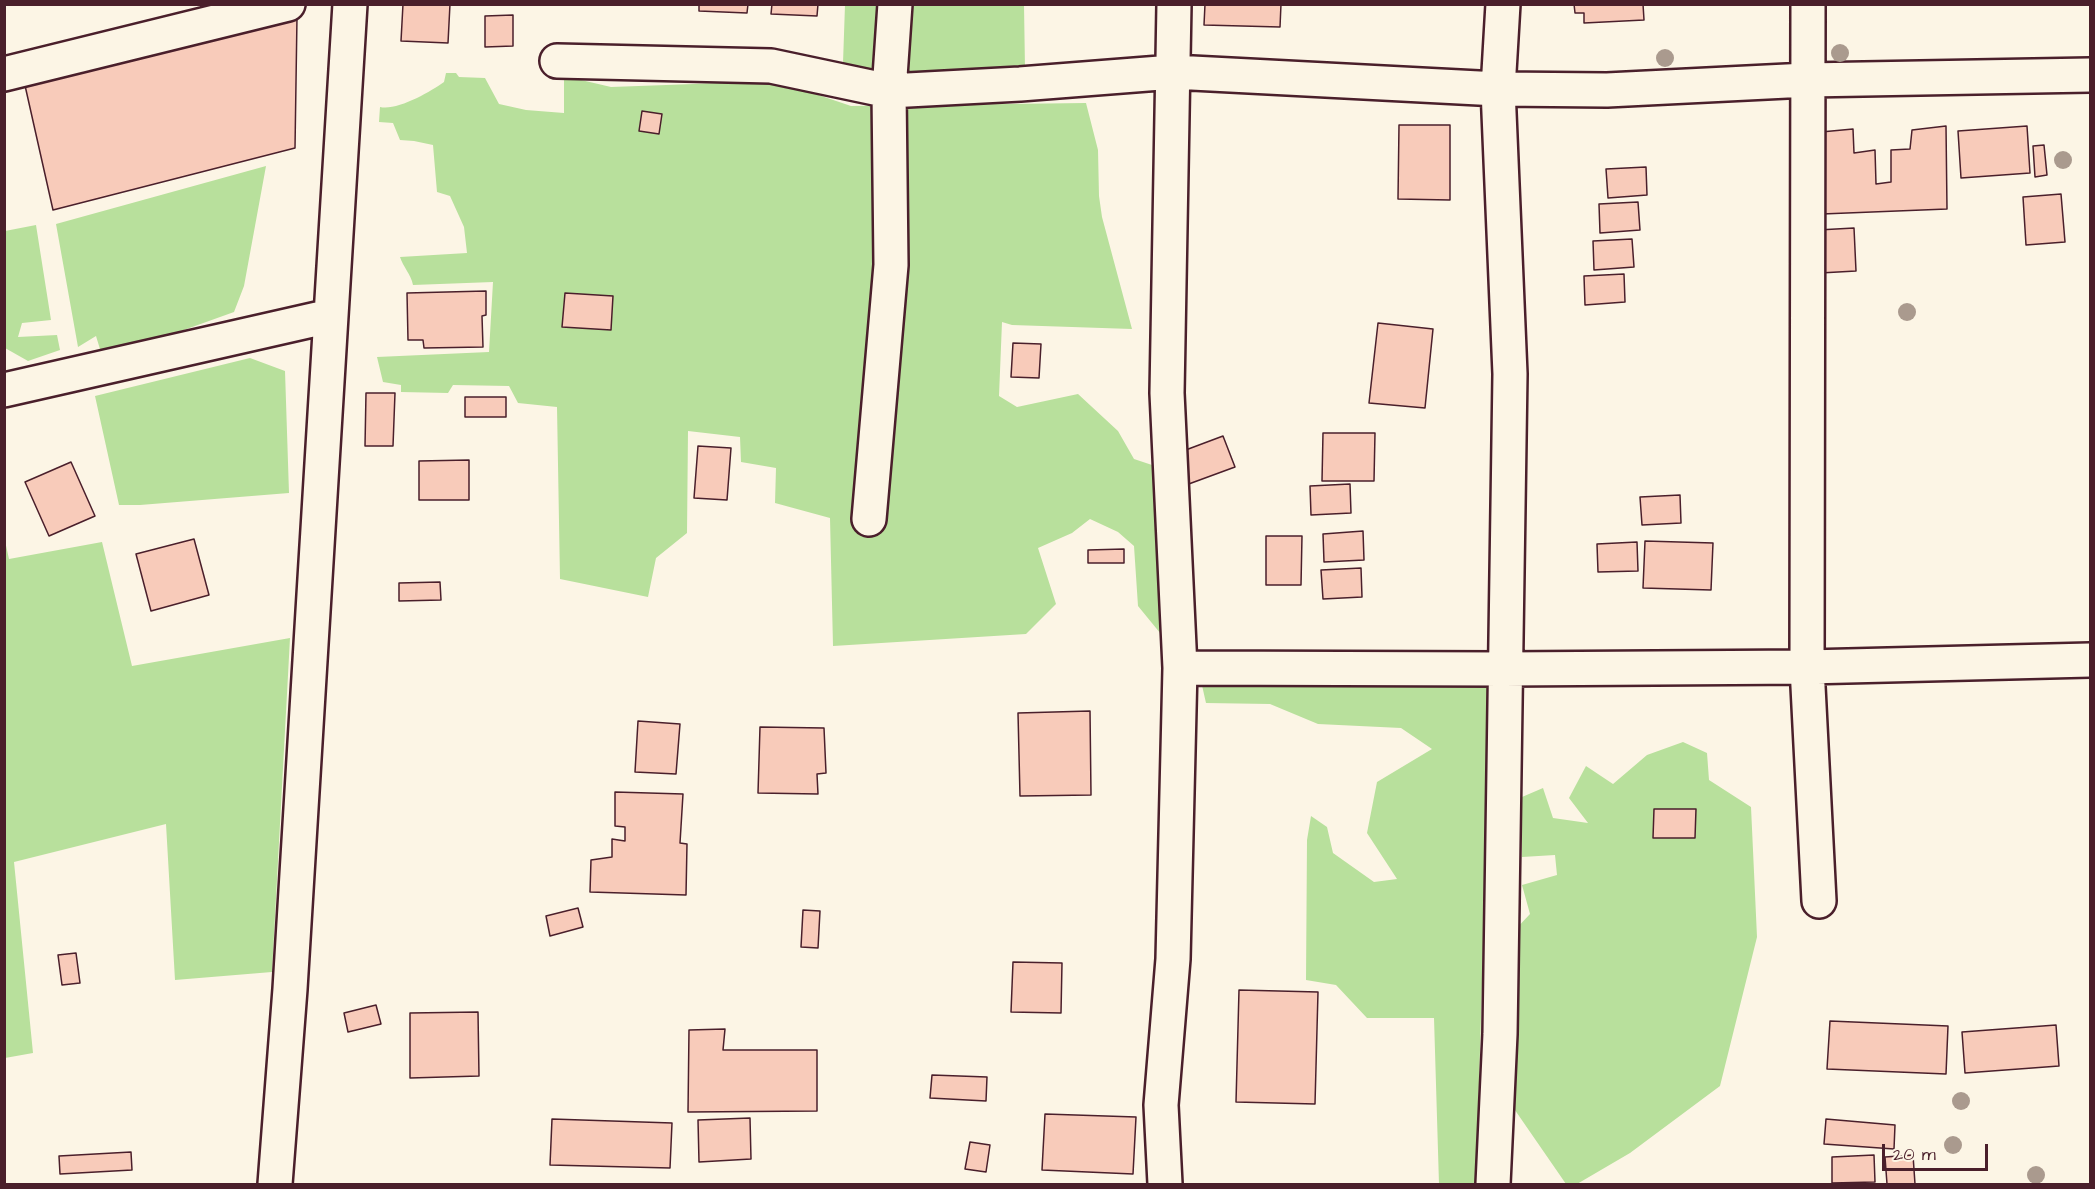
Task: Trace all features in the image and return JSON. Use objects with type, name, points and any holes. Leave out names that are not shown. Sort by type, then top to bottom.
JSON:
[{"type":"street","points":[[4,74],[288,4]]},
{"type":"street","points":[[275,1185],[293,954],[350,4]]},
{"type":"street","points":[[869,519],[891,265],[889,91],[895,4]]},
{"type":"street","points":[[1165,1185],[1161,1105],[1173,959],[1180,668],[1167,393],[1174,4]]},
{"type":"street","points":[[1493,1185],[1500,1034],[1510,374],[1498,89],[1503,4]]},
{"type":"street","points":[[1808,4],[1807,667],[1819,901]]},
{"type":"street","points":[[557,61],[771,66],[889,91],[1173,72],[1498,89],[1607,90],[1807,80],[2091,75]]},
{"type":"street","points":[[4,390],[330,316]]},
{"type":"street","points":[[1180,668],[1807,667],[2091,660]]},
{"type":"green space","points":[[845,5],[1024,5],[1025,69],[932,81],[843,63]]},
{"type":"green space","points":[[446,73],[456,73],[459,77],[485,78],[499,104],[526,110],[564,113],[564,76],[611,87],[777,81],[851,106],[1086,103],[1098,150],[1102,217],[1132,329],[1012,325],[1002,322],[999,396],[1017,407],[1078,394],[1118,431],[1134,459],[1158,467],[1165,639],[1138,606],[1134,546],[1118,532],[1090,519],[1072,533],[1038,548],[1056,604],[1026,634],[833,646],[830,518],[775,503],[776,468],[741,462],[740,437],[688,431],[687,533],[656,558],[648,597],[560,579],[557,407],[518,403],[509,386],[453,385],[448,393],[401,392],[401,385],[383,382],[377,357],[489,352],[493,282],[413,285],[401,261],[400,257],[467,253],[464,227],[450,196],[437,192],[433,145],[400,140],[393,123],[379,122],[380,107],[395,106],[422,95],[444,82]]},
{"type":"green space","points":[[266,166],[244,286],[234,312],[103,359],[96,336],[78,347],[56,224]]},
{"type":"green space","points":[[36,225],[51,320],[22,323],[18,337],[57,335],[60,350],[28,361],[5,348],[5,231]]},
{"type":"green space","points":[[250,358],[285,371],[289,493],[119,505],[95,396]]},
{"type":"green space","points":[[5,541],[9,559],[102,542],[132,666],[290,638],[272,972],[175,980],[166,824],[14,862],[33,1053],[5,1058]]},
{"type":"green space","points":[[1201,681],[1491,683],[1476,1184],[1439,1184],[1434,1018],[1367,1018],[1336,985],[1306,980],[1307,840],[1311,816],[1327,827],[1333,853],[1374,882],[1397,879],[1367,833],[1377,782],[1432,749],[1401,728],[1318,724],[1270,704],[1206,703]]},
{"type":"green space","points":[[1683,742],[1707,753],[1709,780],[1751,807],[1757,937],[1720,1086],[1630,1153],[1577,1184],[1566,1184],[1508,1100],[1513,932],[1530,914],[1522,885],[1557,875],[1555,855],[1522,857],[1522,797],[1543,788],[1553,818],[1588,823],[1569,798],[1586,766],[1613,784],[1647,755]]},
{"type":"building","points":[[403,4],[450,4],[448,43],[401,41]]},
{"type":"building","points":[[699,4],[748,4],[747,13],[699,11]]},
{"type":"building","points":[[772,4],[818,4],[817,16],[771,14]]},
{"type":"building","points":[[1205,4],[1281,4],[1280,27],[1204,25]]},
{"type":"building","points":[[1574,4],[1643,4],[1644,20],[1584,23],[1584,13],[1575,13]]},
{"type":"building","points":[[513,15],[513,46],[485,47],[485,16]]},
{"type":"building","points":[[297,17],[295,148],[53,210],[24,81]]},
{"type":"building","points":[[642,111],[662,114],[659,134],[639,131]]},
{"type":"building","points":[[1399,125],[1450,125],[1450,200],[1398,199]]},
{"type":"building","points":[[1946,126],[1947,209],[1822,214],[1821,132],[1853,129],[1854,153],[1875,150],[1876,184],[1891,182],[1891,150],[1910,149],[1912,130]]},
{"type":"building","points":[[2027,126],[2030,173],[1961,178],[1958,131]]},
{"type":"building","points":[[2044,145],[2047,175],[2035,177],[2033,146]]},
{"type":"building","points":[[1646,167],[1647,195],[1608,198],[1606,169]]},
{"type":"building","points":[[2061,194],[2065,242],[2026,245],[2023,197]]},
{"type":"building","points":[[1638,202],[1640,230],[1600,233],[1599,204]]},
{"type":"building","points":[[1854,228],[1856,271],[1820,273],[1818,230]]},
{"type":"building","points":[[1632,239],[1634,267],[1594,270],[1593,241]]},
{"type":"building","points":[[1624,274],[1625,302],[1585,305],[1584,276]]},
{"type":"building","points":[[486,291],[486,315],[482,316],[483,347],[424,348],[423,340],[408,340],[407,293]]},
{"type":"building","points":[[565,293],[613,296],[611,330],[562,327]]},
{"type":"building","points":[[1378,323],[1433,329],[1425,408],[1369,403]]},
{"type":"building","points":[[1013,343],[1041,344],[1039,378],[1011,377]]},
{"type":"building","points":[[366,393],[395,393],[393,446],[365,446]]},
{"type":"building","points":[[465,397],[506,397],[506,417],[465,417]]},
{"type":"building","points":[[1323,433],[1375,433],[1374,481],[1322,481]]},
{"type":"building","points":[[1223,436],[1235,467],[1186,485],[1175,454]]},
{"type":"building","points":[[698,446],[731,448],[727,500],[694,498]]},
{"type":"building","points":[[469,460],[469,500],[419,500],[419,461]]},
{"type":"building","points":[[71,462],[95,516],[49,536],[25,482]]},
{"type":"building","points":[[1350,484],[1351,513],[1311,515],[1310,486]]},
{"type":"building","points":[[1680,495],[1681,523],[1642,525],[1640,497]]},
{"type":"building","points":[[1363,531],[1364,560],[1324,562],[1323,534]]},
{"type":"building","points":[[1266,536],[1302,536],[1301,585],[1266,585]]},
{"type":"building","points":[[194,539],[209,595],[151,611],[136,554]]},
{"type":"building","points":[[1645,541],[1713,543],[1711,590],[1643,588]]},
{"type":"building","points":[[1637,542],[1638,571],[1598,572],[1597,544]]},
{"type":"building","points":[[1124,549],[1124,563],[1088,563],[1088,550]]},
{"type":"building","points":[[1361,568],[1362,597],[1323,599],[1321,570]]},
{"type":"building","points":[[440,582],[441,600],[399,601],[399,583]]},
{"type":"building","points":[[1090,711],[1091,795],[1020,796],[1018,713]]},
{"type":"building","points":[[638,721],[680,724],[676,774],[635,772]]},
{"type":"building","points":[[760,727],[824,728],[826,773],[817,774],[818,794],[758,793]]},
{"type":"building","points":[[615,792],[683,794],[680,843],[687,844],[686,895],[590,892],[591,860],[612,857],[612,839],[625,841],[625,827],[615,826]]},
{"type":"building","points":[[1654,809],[1696,809],[1695,838],[1653,838]]},
{"type":"building","points":[[578,908],[583,927],[550,936],[546,916]]},
{"type":"building","points":[[803,910],[820,911],[818,948],[801,947]]},
{"type":"building","points":[[76,953],[80,983],[62,985],[58,955]]},
{"type":"building","points":[[1013,962],[1062,963],[1061,1013],[1011,1012]]},
{"type":"building","points":[[1239,990],[1318,992],[1315,1104],[1236,1102]]},
{"type":"building","points":[[376,1005],[381,1024],[348,1032],[344,1013]]},
{"type":"building","points":[[478,1012],[479,1076],[410,1078],[410,1013]]},
{"type":"building","points":[[1830,1021],[1948,1026],[1946,1074],[1827,1069]]},
{"type":"building","points":[[2056,1025],[2059,1066],[1965,1073],[1962,1032]]},
{"type":"building","points":[[725,1029],[723,1050],[817,1050],[817,1111],[688,1112],[689,1030]]},
{"type":"building","points":[[932,1075],[987,1077],[986,1101],[930,1098]]},
{"type":"building","points":[[1045,1114],[1136,1117],[1133,1174],[1042,1170]]},
{"type":"building","points":[[750,1118],[751,1159],[699,1162],[698,1120]]},
{"type":"building","points":[[552,1119],[672,1123],[670,1168],[550,1165]]},
{"type":"building","points":[[1826,1119],[1895,1125],[1894,1149],[1824,1144]]},
{"type":"building","points":[[970,1142],[990,1145],[986,1172],[965,1169]]},
{"type":"building","points":[[131,1152],[132,1170],[60,1174],[59,1156]]},
{"type":"building","points":[[1874,1155],[1875,1182],[1832,1183],[1832,1157]]},
{"type":"building","points":[[1913,1155],[1915,1184],[1887,1184],[1885,1157]]}]
